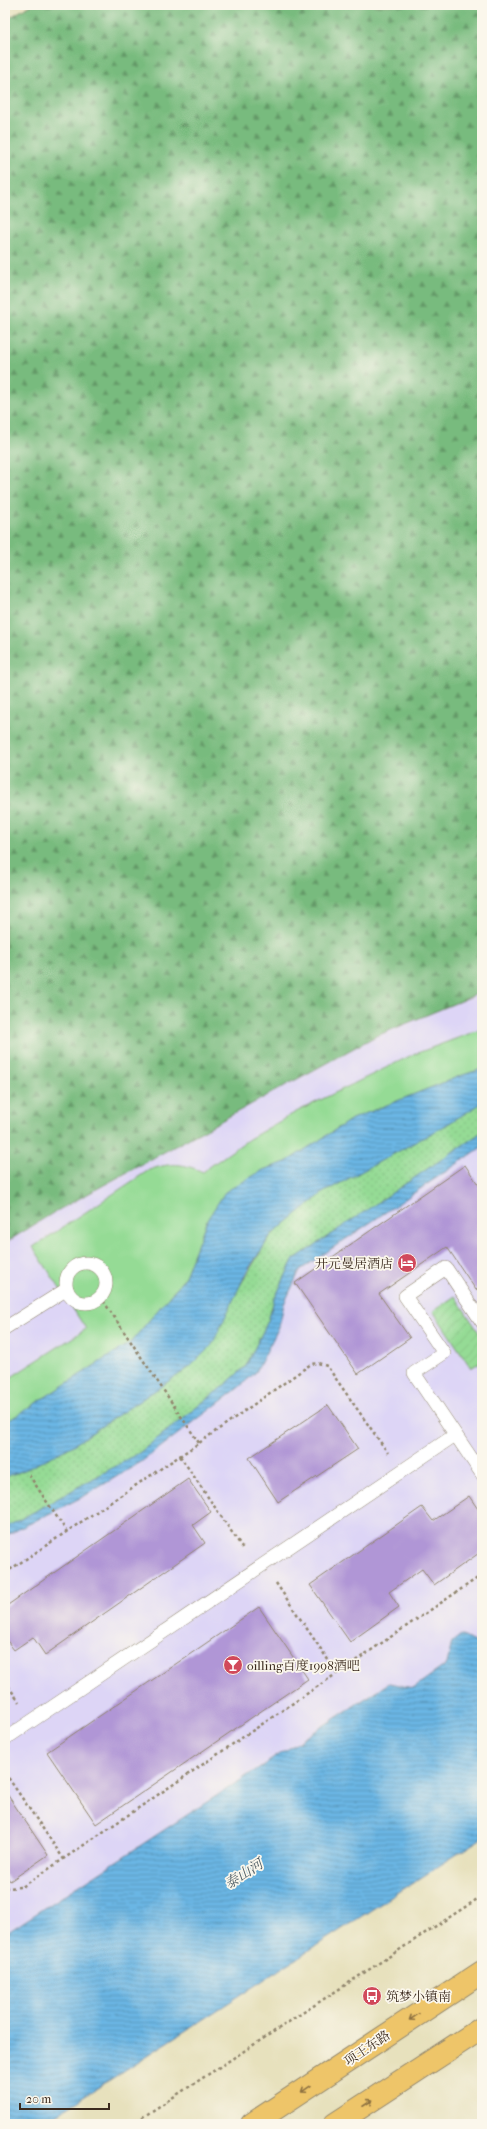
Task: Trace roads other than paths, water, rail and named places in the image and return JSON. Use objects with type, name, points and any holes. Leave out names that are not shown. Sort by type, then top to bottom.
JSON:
[{"type":"main road","name":"项王东路","points":[[252,2124],[482,1972]]},
{"type":"main road","points":[[335,2124],[482,2028]]},
{"type":"lane","points":[[91,1263],[97,1266],[105,1276],[104,1290],[95,1300],[81,1302],[70,1295],[66,1288],[66,1277],[74,1266],[79,1264],[91,1263]]},
{"type":"lane","points":[[482,1322],[446,1268],[405,1296],[444,1353],[414,1373],[482,1474]]},
{"type":"lane","points":[[5,1328],[66,1288]]},
{"type":"lane","points":[[5,1738],[455,1435]]},
{"type":"water","points":[[482,1069],[482,1103],[441,1128],[324,1192],[271,1235],[246,1273],[212,1345],[190,1367],[72,1446],[27,1469],[5,1477],[5,1423],[131,1342],[184,1279],[207,1220],[225,1192],[263,1170],[286,1162],[352,1119],[460,1076]]},
{"type":"water","points":[[482,1132],[482,1147],[300,1270],[284,1304],[279,1327],[256,1372],[237,1389],[141,1462],[86,1495],[5,1536],[5,1528],[139,1453],[226,1384],[246,1366],[268,1321],[274,1300],[293,1260]]},
{"type":"water","name":"泰山河","points":[[461,1635],[476,1643],[482,1640],[482,1838],[42,2124],[5,2124],[5,1934],[389,1683],[413,1688],[447,1664],[452,1642]]},
{"type":"place","name":"开元曼居酒店","points":[[407,1263]]},
{"type":"place","name":"oilling百度1998酒吧","points":[[233,1665]]},
{"type":"place","name":"筑梦小镇南","points":[[372,1996]]}]
